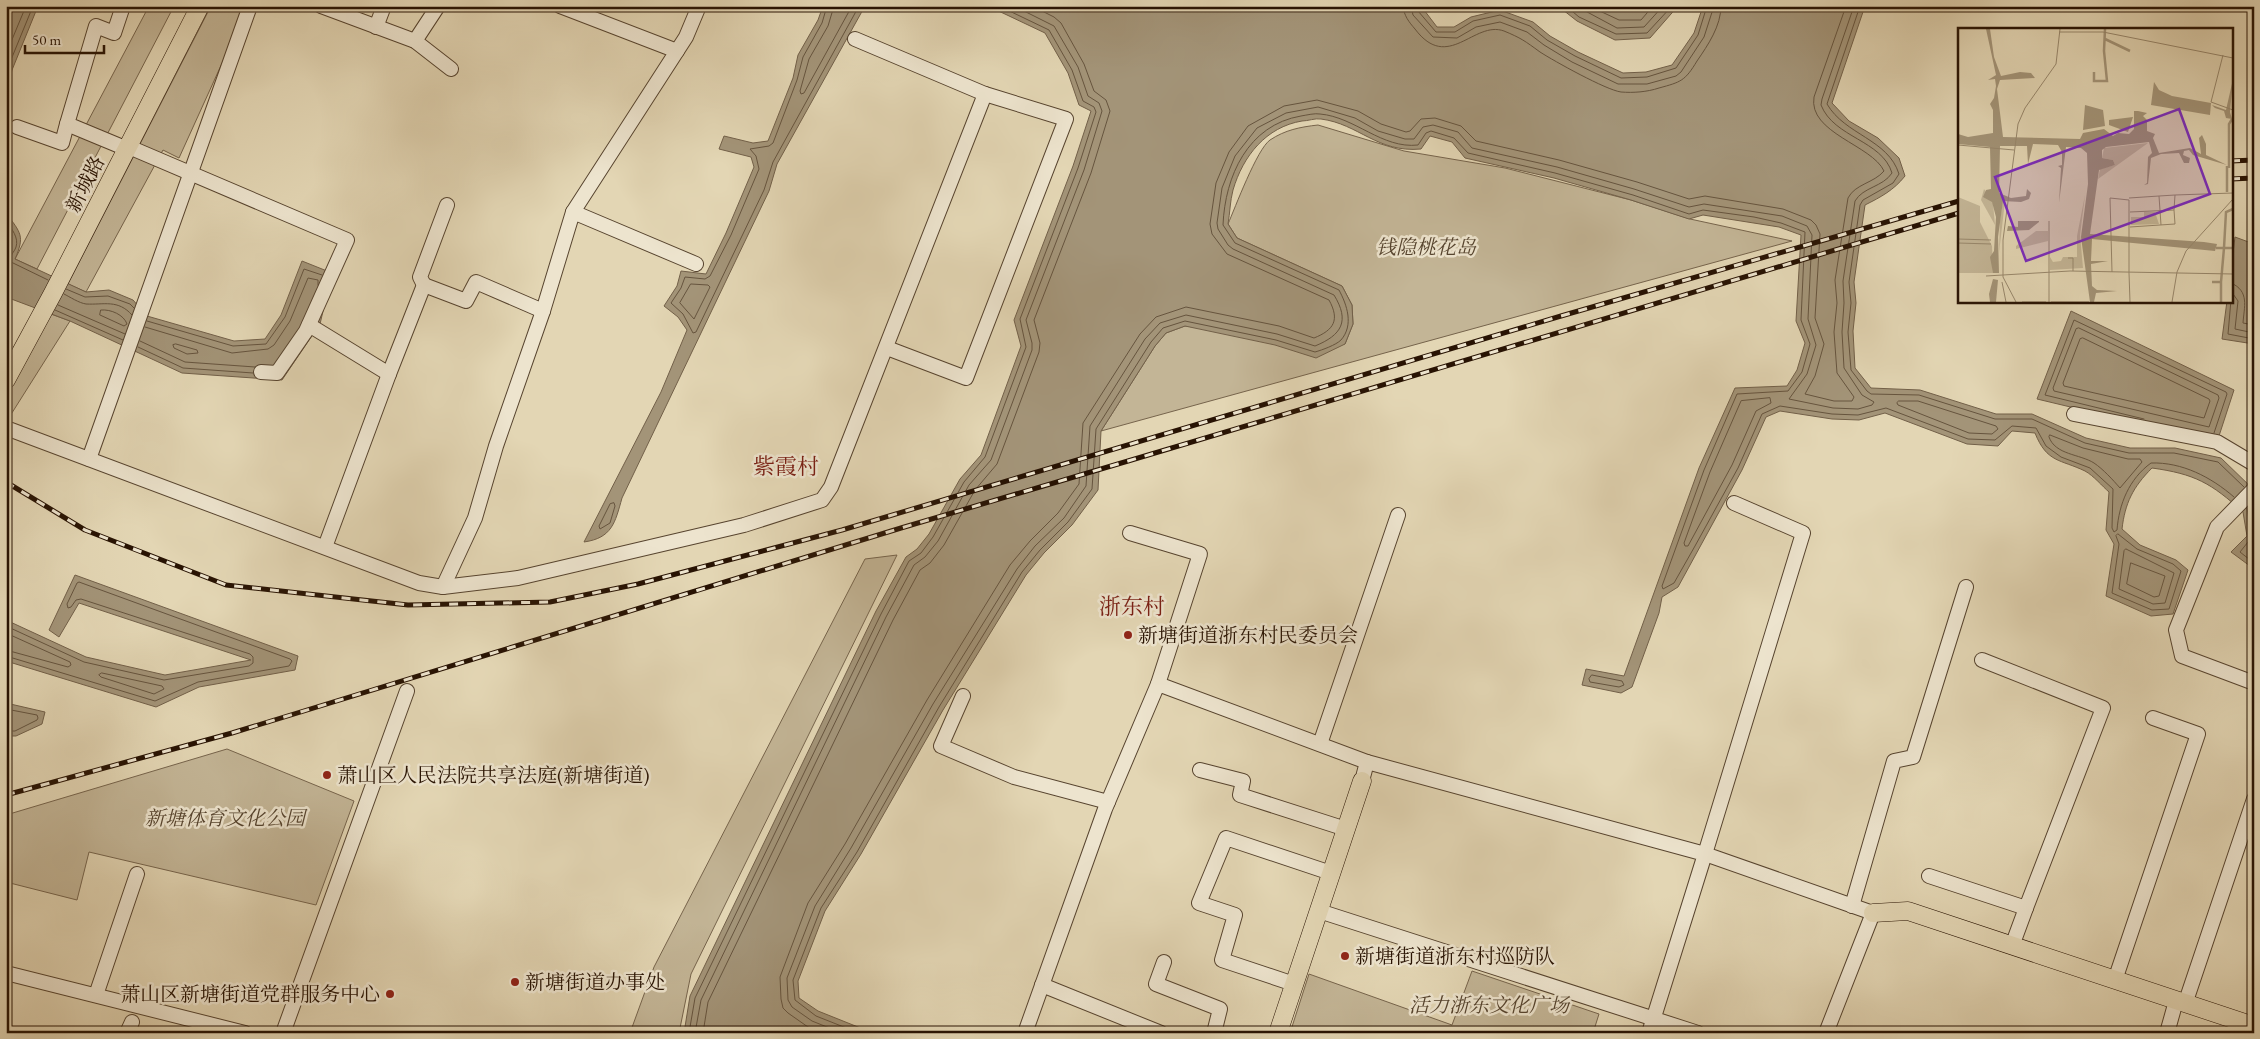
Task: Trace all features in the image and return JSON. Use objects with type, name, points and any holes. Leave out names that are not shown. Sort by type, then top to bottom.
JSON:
[{"type":"main road","name":"新城路","points":[[6,380],[124,146],[191,6]]},
{"type":"main road","name":"新城路","points":[[6,363],[200,6]]},
{"type":"main road","points":[[1278,1033],[1362,781]]},
{"type":"main road","points":[[1873,913],[1908,911],[2254,1026]]},
{"type":"street","points":[[17,127],[62,143],[96,26],[114,33],[123,6]]},
{"type":"street","points":[[89,459],[250,6]]},
{"type":"street","points":[[321,6],[415,41],[451,69]]},
{"type":"street","points":[[376,27],[384,6]]},
{"type":"street","points":[[415,41],[438,6]]},
{"type":"street","points":[[560,6],[677,52]]},
{"type":"street","points":[[443,587],[475,518],[499,436],[543,311],[573,212],[677,52],[686,37],[699,6]]},
{"type":"street","points":[[855,39],[985,94],[1066,119],[966,378],[887,348]]},
{"type":"street","points":[[6,428],[419,582],[443,587],[528,576],[744,525],[822,500],[831,487],[887,348],[985,94]]},
{"type":"street","points":[[67,124],[191,172],[347,240],[308,325],[277,373],[261,372]]},
{"type":"street","points":[[447,205],[420,277],[424,285],[466,301],[476,282],[543,311]]},
{"type":"street","points":[[573,212],[696,264]]},
{"type":"street","points":[[325,547],[424,285]]},
{"type":"street","points":[[308,325],[389,374]]},
{"type":"street","points":[[2074,414],[2216,442],[2254,464]]},
{"type":"street","points":[[2254,489],[2217,527],[2176,630],[2182,656],[2254,683]]},
{"type":"street","points":[[1649,1033],[1706,854],[1803,532],[1734,503]]},
{"type":"street","points":[[1320,744],[1398,516]]},
{"type":"street","points":[[1025,1033],[1108,802],[1158,684],[1200,554],[1130,533]]},
{"type":"street","points":[[1852,906],[1894,761],[1913,758],[1966,587]]},
{"type":"street","points":[[1982,660],[2103,708],[2012,946]]},
{"type":"street","points":[[1158,684],[1367,762],[1706,854],[1873,913],[1826,1033]]},
{"type":"street","points":[[283,1033],[407,691]]},
{"type":"street","points":[[963,696],[941,746],[1014,777],[1108,802]]},
{"type":"street","points":[[2115,980],[2198,734],[2153,718]]},
{"type":"street","points":[[1362,781],[1367,762]]},
{"type":"street","points":[[1200,770],[1243,781],[1240,795],[1346,829]]},
{"type":"street","points":[[2167,1033],[2181,1002],[2254,799]]},
{"type":"street","points":[[1294,984],[1222,960],[1235,915],[1199,903],[1226,838],[1331,873]]},
{"type":"street","points":[[96,995],[137,874]]},
{"type":"street","points":[[1929,876],[2026,908]]},
{"type":"street","points":[[1319,911],[1698,1033]]},
{"type":"street","points":[[1164,962],[1156,984],[1220,1008],[1214,1033]]},
{"type":"street","points":[[6,973],[245,1033]]},
{"type":"street","points":[[1042,985],[1161,1033]]},
{"type":"green space","points":[[149,6],[174,6],[37,269],[15,259]]},
{"type":"green space","points":[[211,6],[248,6],[179,158],[163,150],[86,292],[68,284]]},
{"type":"green space","name":"钱隐桃花岛","points":[[1318,125],[1404,151],[1505,168],[1631,200],[1690,219],[1792,241],[1101,431],[1155,346],[1166,333],[1185,326],[1345,344],[1353,324],[1352,305],[1342,286],[1237,238],[1228,224],[1253,166],[1270,140],[1287,131]]},
{"type":"green space","points":[[51,314],[70,321],[10,416],[6,413],[6,395]]},
{"type":"green space","points":[[897,555],[691,974],[679,1033],[630,1033],[654,967],[865,559]]},
{"type":"green space","name":"新塘体育文化公园","points":[[227,749],[354,801],[316,905],[89,852],[77,900],[6,882],[6,815]]},
{"type":"green space","name":"活力浙东文化广场","points":[[1472,971],[1599,1014],[1593,1033],[1290,1033],[1309,974],[1452,1025]]},
{"type":"water","points":[[6,6],[38,6],[12,70],[6,93]]},
{"type":"water","points":[[823,6],[865,6],[777,164],[769,191],[622,498],[611,528],[601,537],[584,542],[661,392],[687,330],[678,317],[664,306],[677,286],[681,271],[706,274],[754,167],[751,157],[719,149],[724,136],[753,143],[768,141],[793,78],[798,55],[818,20]]},
{"type":"water","points":[[988,6],[1421,6],[1437,27],[1454,27],[1471,17],[1500,10],[1533,22],[1550,36],[1578,52],[1623,73],[1646,72],[1672,65],[1694,33],[1703,6],[1865,6],[1832,103],[1849,121],[1878,138],[1899,158],[1905,176],[1887,193],[1865,205],[1854,282],[1856,303],[1853,331],[1855,368],[1871,388],[1920,390],[1996,414],[2032,414],[2086,438],[2130,448],[2175,448],[2221,458],[2254,490],[2254,569],[2231,552],[2247,536],[2243,512],[2202,481],[2180,473],[2152,468],[2131,496],[2125,511],[2122,529],[2140,545],[2176,560],[2188,570],[2173,614],[2151,616],[2106,596],[2114,544],[2106,530],[2109,492],[2085,471],[2055,459],[2044,450],[2035,433],[2012,431],[1998,446],[1967,444],[1885,413],[1859,420],[1832,419],[1780,411],[1766,417],[1742,470],[1678,587],[1662,597],[1659,613],[1632,687],[1621,693],[1582,685],[1586,669],[1624,676],[1699,468],[1735,388],[1787,386],[1797,370],[1805,343],[1796,321],[1801,235],[1779,227],[1703,215],[1689,219],[1554,178],[1465,158],[1452,142],[1430,136],[1421,149],[1406,149],[1380,143],[1346,126],[1321,119],[1289,124],[1277,130],[1258,145],[1243,166],[1233,190],[1228,224],[1237,238],[1342,286],[1352,305],[1353,324],[1345,344],[1316,358],[1275,345],[1185,326],[1166,333],[1155,346],[1101,431],[1098,490],[1072,525],[1044,553],[1026,575],[943,710],[861,854],[825,911],[798,981],[799,998],[818,1011],[873,1033],[684,1033],[690,996],[876,611],[906,557],[917,549],[929,534],[960,479],[981,455],[1021,346],[1014,320],[1073,166],[1091,111],[1079,105],[1068,73],[1045,33]]},
{"type":"water","points":[[1558,6],[1678,6],[1650,38],[1615,40],[1577,21]]},
{"type":"water","points":[[6,213],[18,230],[21,240],[15,259],[86,292],[109,290],[133,300],[147,316],[234,341],[265,339],[281,315],[302,261],[332,273],[320,324],[282,380],[182,373],[70,321],[6,297]]},
{"type":"water","points":[[2235,237],[2254,244],[2254,344],[2222,339],[2227,302],[2232,302],[2232,261]]},
{"type":"water","points":[[2071,311],[2234,390],[2217,442],[2037,399]]},
{"type":"water","points":[[75,575],[298,656],[295,670],[199,687],[156,707],[6,661],[6,620],[86,657],[165,675],[251,660],[79,603],[59,637],[49,630]]},
{"type":"water","points":[[6,703],[45,712],[42,724],[16,736],[6,736]]},
{"type":"railway","points":[[2232,161],[2254,160]]},
{"type":"railway","points":[[2232,179],[2254,178]]},
{"type":"railway","points":[[6,482],[85,530],[226,585],[408,605],[550,602],[638,584],[842,530],[1561,316],[1958,201]]},
{"type":"railway","points":[[6,795],[232,733],[901,528],[1958,213]]},
{"type":"place","name":"新塘街道浙东村民委员会","points":[[1128,635]]},
{"type":"place","name":"萧山区人民法院共享法庭(新塘街道)","points":[[327,775]]},
{"type":"place","name":"新塘街道浙东村巡防队","points":[[1345,956]]},
{"type":"place","name":"新塘街道办事处","points":[[515,982]]},
{"type":"place","name":"萧山区新塘街道党群服务中心","points":[[390,994]]},
{"type":"district","name":"紫霞村","points":[[786,466]]},
{"type":"district","name":"浙东村","points":[[1132,606]]}]
